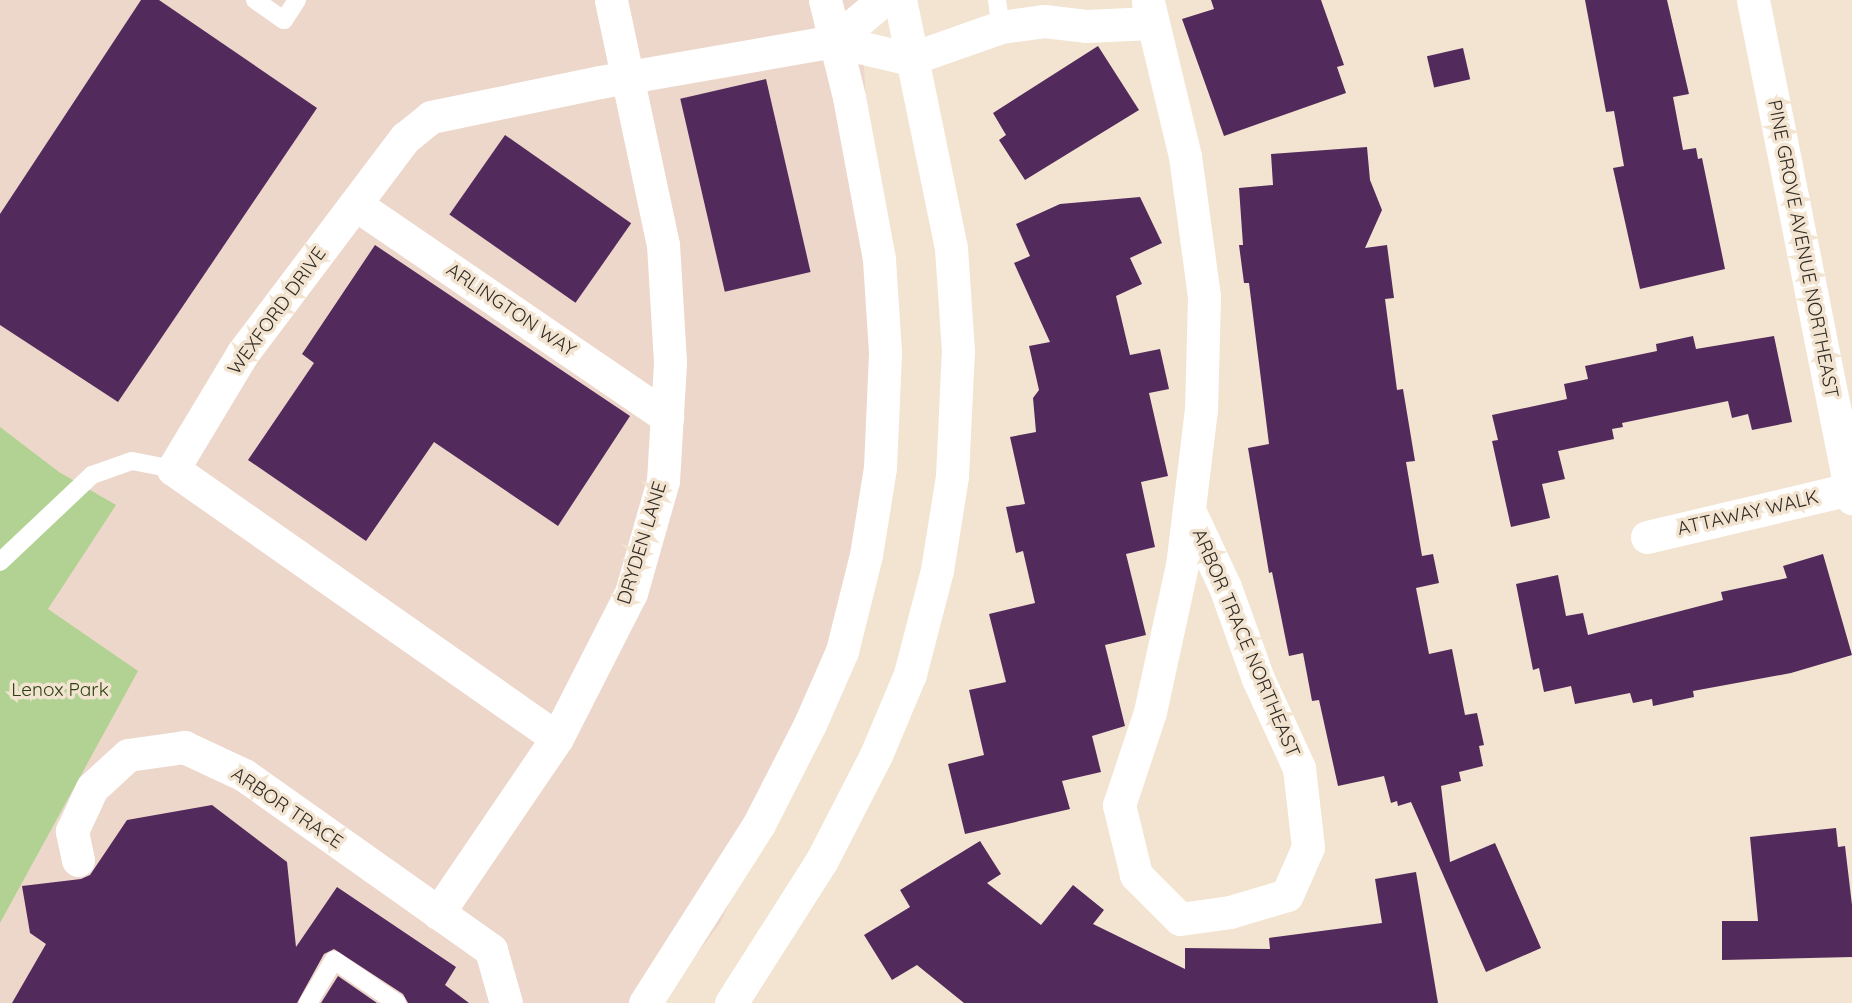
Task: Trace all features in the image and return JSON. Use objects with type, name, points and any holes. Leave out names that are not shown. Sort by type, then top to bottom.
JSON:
[{"type":"street","name":"DRYDEN LANE","points":[[438,913],[557,738],[631,593],[663,481],[670,362],[663,245],[611,0]]},
{"type":"street","points":[[645,1003],[759,824],[810,724],[842,651],[866,555],[880,468],[885,352],[879,259],[849,97],[825,0]]},
{"type":"street","points":[[834,41],[883,0]]},
{"type":"street","points":[[731,1003],[822,860],[876,755],[910,674],[937,570],[952,476],[958,351],[951,248],[900,0]]},
{"type":"street","name":"PINE GROVE AVENUE NORTHEAST","points":[[1753,0],[1851,493]]},
{"type":"street","points":[[834,41],[910,59],[999,14],[1086,26],[1150,11]]},
{"type":"street","name":"ARBOR TRACE NORTHEAST","points":[[1150,11],[1185,156],[1203,297],[1201,409],[1182,565],[1150,712],[1119,805],[1136,875],[1180,919],[1230,912],[1287,895],[1308,847],[1299,768],[1258,680],[1224,587],[1189,510]]},
{"type":"street","name":"WEXFORD DRIVE","points":[[173,469],[242,355],[405,138],[431,117],[626,78],[834,41]]},
{"type":"street","name":"ARLINGTON WAY","points":[[355,204],[667,417]]},
{"type":"street","points":[[173,469],[557,738]]},
{"type":"street","name":"ATTAWAY WALK","points":[[1647,537],[1851,493]]},
{"type":"street","name":"ARBOR TRACE","points":[[78,860],[72,831],[92,788],[128,755],[184,747],[244,775],[491,950],[506,1003]]},
{"type":"lane","points":[[255,0],[284,20],[297,0]]},
{"type":"lane","points":[[0,562],[48,513],[92,475],[132,461],[173,469]]},
{"type":"lane","points":[[307,1003],[334,960],[397,1003]]},
{"type":"shaded area","points":[[0,0],[859,0],[884,343],[888,522],[721,922],[660,1003],[0,1003]]},
{"type":"green space","name":"Lenox Park","points":[[0,427],[59,472],[116,505],[48,609],[138,671],[0,923]]},
{"type":"building","points":[[141,0],[159,0],[317,108],[118,402],[0,325],[0,214]]},
{"type":"building","points":[[1211,0],[1321,0],[1344,65],[1337,67],[1346,93],[1224,136],[1182,19],[1214,9]]},
{"type":"building","points":[[1585,0],[1667,0],[1689,94],[1673,97],[1683,150],[1696,148],[1698,159],[1702,158],[1725,269],[1640,289],[1613,168],[1624,166],[1614,111],[1606,112]]},
{"type":"building","points":[[1098,46],[1139,110],[1025,180],[999,140],[1006,135],[993,113]]},
{"type":"building","points":[[1463,48],[1470,79],[1434,88],[1427,56]]},
{"type":"building","points":[[766,79],[811,272],[725,292],[680,99]]},
{"type":"building","points":[[505,135],[631,223],[576,303],[449,214]]},
{"type":"building","points":[[1367,147],[1370,180],[1382,210],[1365,248],[1387,245],[1394,298],[1385,299],[1397,390],[1403,389],[1415,461],[1406,462],[1422,556],[1433,554],[1439,583],[1416,588],[1429,654],[1452,649],[1465,715],[1477,713],[1484,745],[1479,746],[1483,766],[1459,772],[1461,781],[1441,786],[1450,862],[1495,843],[1541,948],[1486,972],[1411,802],[1398,806],[1397,801],[1391,803],[1384,776],[1338,786],[1319,700],[1312,701],[1303,653],[1289,656],[1272,572],[1269,573],[1248,448],[1269,444],[1249,283],[1244,283],[1239,245],[1243,245],[1239,188],[1273,185],[1271,154]]},
{"type":"building","points":[[1140,197],[1162,243],[1130,258],[1142,284],[1116,296],[1130,355],[1160,349],[1169,389],[1149,393],[1168,476],[1141,482],[1155,547],[1126,554],[1146,635],[1105,645],[1125,726],[1092,736],[1101,772],[1062,781],[1070,809],[965,834],[948,764],[984,755],[969,690],[1006,682],[989,614],[1035,603],[1023,551],[1016,553],[1006,507],[1025,504],[1010,437],[1036,432],[1033,398],[1039,390],[1029,346],[1050,342],[1014,263],[1030,256],[1016,224],[1060,204]]},
{"type":"building","points":[[375,245],[630,416],[558,526],[434,442],[366,541],[248,460],[314,363],[302,354]]},
{"type":"building","points":[[1693,336],[1696,349],[1774,336],[1792,422],[1752,430],[1748,414],[1732,418],[1728,401],[1622,423],[1623,427],[1612,429],[1614,439],[1558,451],[1565,479],[1542,484],[1550,518],[1511,527],[1492,441],[1498,440],[1492,415],[1567,399],[1564,384],[1588,379],[1585,366],[1657,351],[1656,344]]},
{"type":"building","points":[[1823,554],[1852,655],[1791,673],[1693,691],[1694,697],[1653,706],[1652,699],[1633,703],[1630,693],[1575,704],[1571,686],[1544,692],[1539,668],[1533,670],[1516,584],[1558,575],[1566,616],[1583,613],[1588,635],[1723,600],[1721,592],[1787,578],[1783,566]]},
{"type":"building","points":[[212,805],[287,862],[296,947],[337,887],[456,967],[445,985],[469,1003],[408,1003],[403,994],[334,949],[324,954],[297,1003],[12,1003],[46,944],[30,933],[22,886],[81,879],[90,875],[127,820]]},
{"type":"building","points":[[1836,828],[1838,847],[1845,846],[1852,905],[1852,957],[1722,960],[1722,921],[1758,921],[1750,837]]},
{"type":"building","points":[[980,841],[1001,874],[987,883],[1041,925],[1073,885],[1104,910],[1093,924],[1185,969],[1185,948],[1270,949],[1269,938],[1382,923],[1375,879],[1416,872],[1438,1003],[964,1003],[917,965],[892,980],[864,935],[910,907],[900,890]]},
{"type":"building","points":[[338,976],[377,1003],[321,1003]]}]
